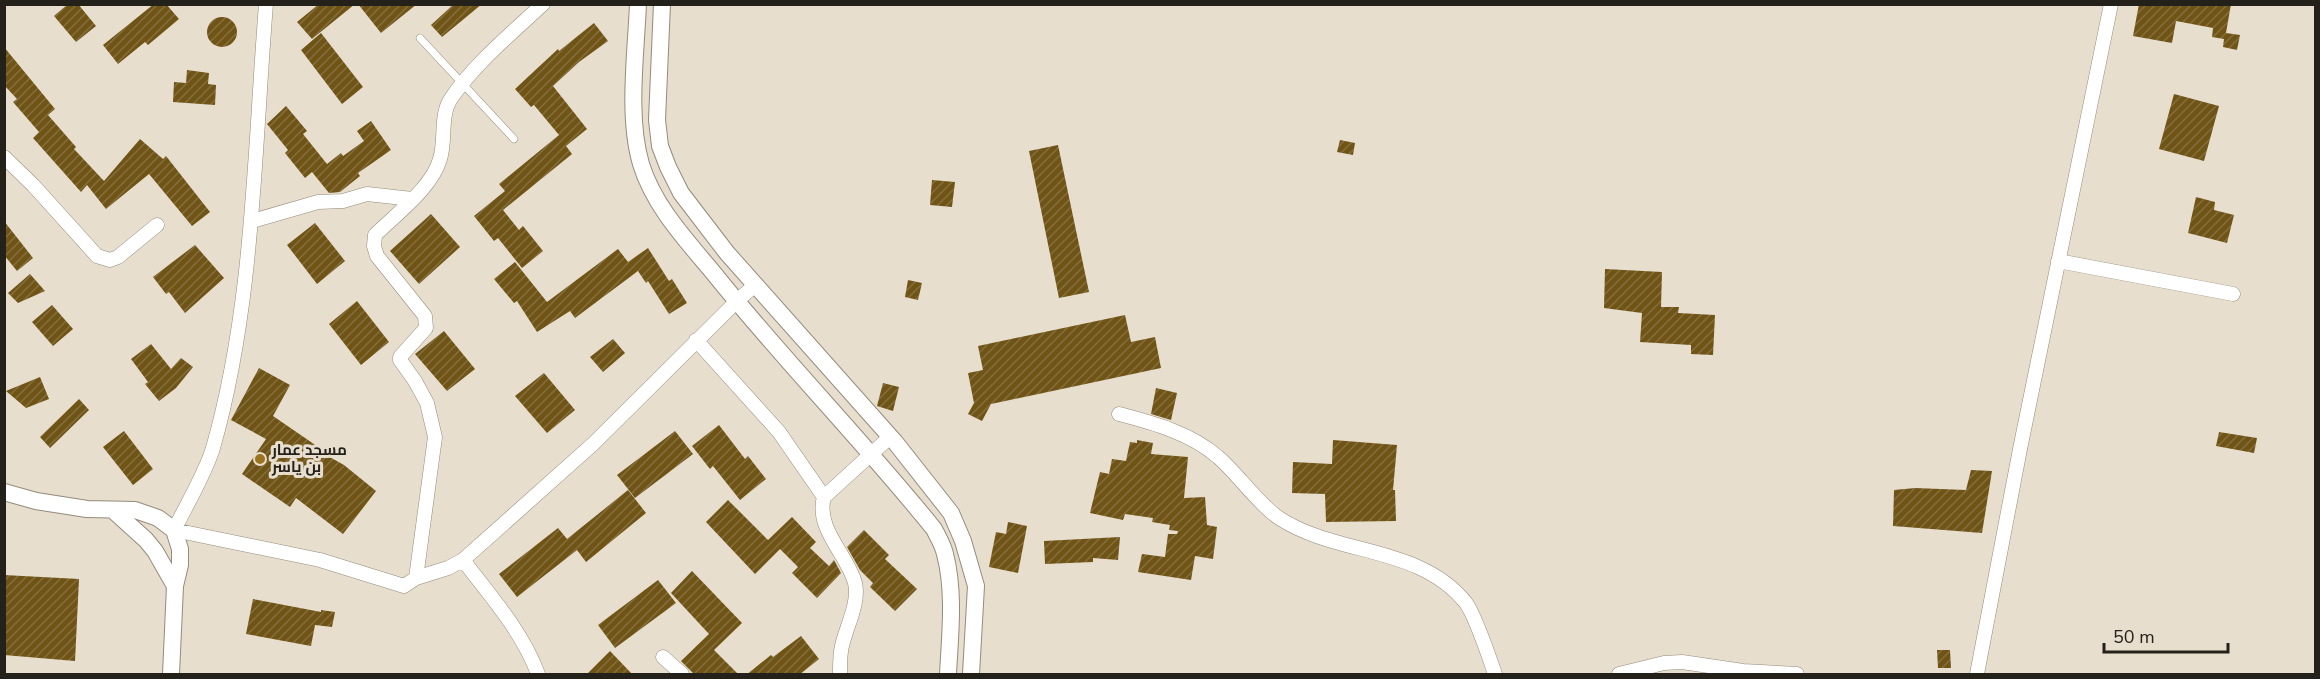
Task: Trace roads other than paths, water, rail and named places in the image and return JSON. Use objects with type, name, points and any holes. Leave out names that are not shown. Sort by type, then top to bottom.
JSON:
[{"type":"street","points":[[171,675],[176,586],[180,565],[180,549],[174,530],[213,450],[237,344],[252,221],[253,171],[266,4]]},
{"type":"street","points":[[416,578],[435,437],[427,403],[400,360],[426,328],[425,316],[377,256],[374,246],[375,235],[412,199],[438,166],[449,102],[494,51],[543,4]]},
{"type":"street","points":[[638,4],[634,128],[640,162],[651,191],[737,301],[934,529],[945,553],[949,576],[951,614],[948,675]]},
{"type":"street","points":[[662,4],[657,98],[660,146],[681,193],[727,253],[890,437],[951,513],[963,541],[976,586],[971,675]]},
{"type":"street","points":[[1977,675],[2111,4]]},
{"type":"street","points":[[4,157],[33,185],[97,256],[111,260],[157,225]]},
{"type":"street","points":[[252,221],[318,202],[343,201],[367,194],[412,199]]},
{"type":"street","points":[[2058,261],[2233,294]]},
{"type":"street","points":[[4,492],[36,501],[114,511],[135,510],[159,518],[174,530],[320,560],[404,586],[416,578],[429,575],[463,560],[593,444],[696,340],[755,285]]},
{"type":"street","points":[[696,340],[779,432],[824,497]]},
{"type":"street","points":[[1119,414],[1200,442],[1278,517],[1321,538],[1408,563],[1433,573],[1467,604],[1495,675]]},
{"type":"street","points":[[840,675],[841,652],[857,592],[854,579],[825,521],[822,505],[824,497],[890,437]]},
{"type":"street","points":[[114,511],[151,546],[176,586]]},
{"type":"street","points":[[463,560],[518,631],[538,675]]},
{"type":"street","points":[[663,657],[681,675]]},
{"type":"street","points":[[1619,675],[1664,663],[1682,662],[1743,671],[1797,675]]},
{"type":"lane","points":[[420,38],[514,139]]},
{"type":"place","name":"مسجد عمار بن ياسر","points":[[260,459]]}]
